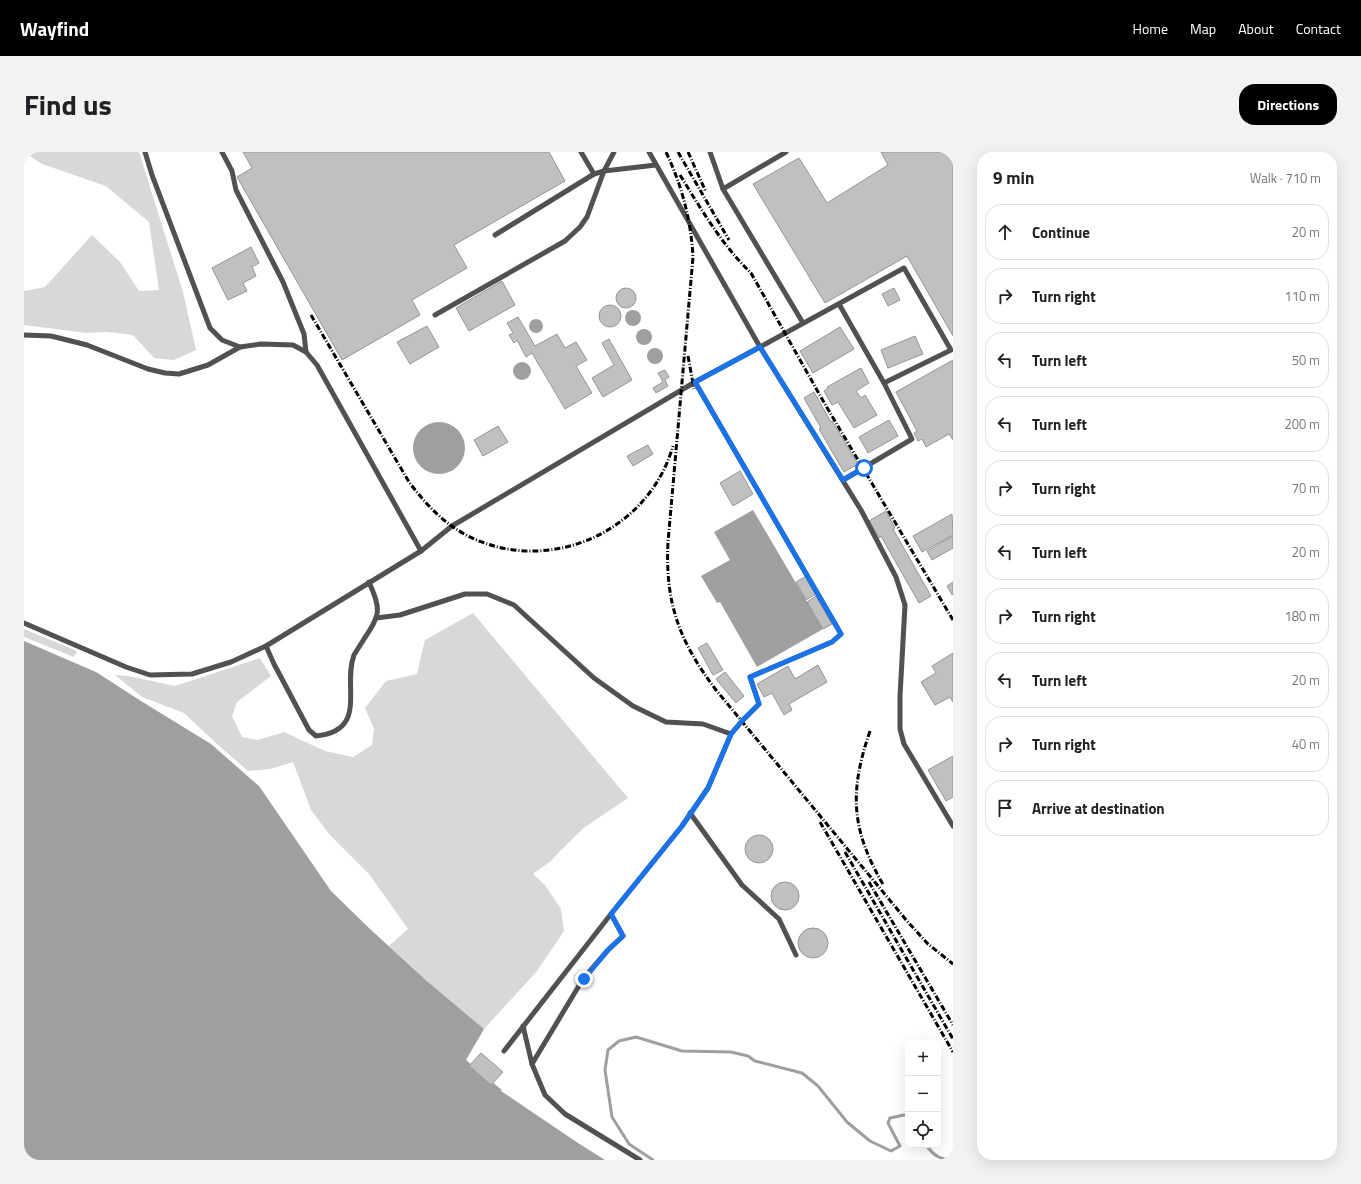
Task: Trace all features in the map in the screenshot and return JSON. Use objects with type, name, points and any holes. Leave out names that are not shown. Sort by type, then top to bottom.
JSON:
[{"type":"lane","points":[[145,152],[152,175],[210,328],[222,340],[240,347]]},
{"type":"lane","points":[[222,152],[232,170],[236,190],[283,282],[304,334],[306,352]]},
{"type":"lane","points":[[581,152],[594,174]]},
{"type":"lane","points":[[436,315],[565,241],[587,218],[604,170],[614,152]]},
{"type":"lane","points":[[649,152],[760,347],[861,510],[896,577],[905,605],[900,696],[900,729],[904,744],[953,826]]},
{"type":"lane","points":[[710,152],[723,188],[803,323]]},
{"type":"lane","points":[[723,188],[786,152]]},
{"type":"lane","points":[[495,236],[594,174],[604,170],[656,165]]},
{"type":"lane","points":[[24,624],[126,667],[150,674],[192,674],[231,662],[266,646],[421,551],[452,526],[695,382],[904,268],[951,350],[884,383]]},
{"type":"lane","points":[[839,304],[884,383],[912,439],[843,480]]},
{"type":"lane","points":[[24,335],[51,336],[87,344],[148,369],[165,373],[179,374],[208,365],[240,347],[261,344],[293,345],[306,352],[317,365],[421,551]]},
{"type":"lane","points":[[504,1051],[682,826],[708,788],[731,734],[759,704],[750,677],[832,642],[841,634],[695,382]]},
{"type":"lane","points":[[266,646],[309,730],[316,736],[336,732],[346,722],[350,711],[351,670],[354,655],[373,626],[378,611],[376,599],[369,582]]},
{"type":"lane","points":[[376,618],[400,615],[465,594],[487,594],[514,605],[594,678],[633,706],[666,722],[704,724],[731,734]]},
{"type":"lane","points":[[690,814],[742,885],[779,919],[796,955]]},
{"type":"lane","points":[[532,1064],[584,979],[608,950],[623,936],[611,914]]},
{"type":"lane","points":[[523,1026],[532,1064],[545,1095],[565,1114],[640,1160]]},
{"type":"shaded area","points":[[24,152],[139,152],[183,292],[196,350],[174,360],[154,358],[133,335],[107,332],[87,333],[24,325],[24,291],[45,287],[92,235],[120,262],[139,291],[159,290],[149,222],[106,186],[42,164]]},
{"type":"shaded area","points":[[633,310],[639,312],[641,318],[639,324],[633,326],[627,324],[625,318],[627,312]]},
{"type":"shaded area","points":[[536,319],[541,321],[543,326],[541,331],[536,333],[531,331],[529,326],[531,321]]},
{"type":"shaded area","points":[[644,329],[650,331],[652,337],[650,343],[644,345],[638,343],[636,337],[638,331]]},
{"type":"shaded area","points":[[655,348],[661,350],[663,356],[661,362],[655,364],[649,362],[647,356],[649,350]]},
{"type":"shaded area","points":[[522,362],[528,365],[531,371],[528,377],[522,380],[516,377],[513,371],[516,365]]},
{"type":"shaded area","points":[[439,422],[449,424],[457,430],[463,438],[465,448],[463,458],[457,466],[449,472],[439,474],[429,472],[421,466],[415,458],[413,448],[415,438],[421,430],[429,424]]},
{"type":"shaded area","points":[[753,510],[823,629],[757,667],[720,602],[717,603],[701,576],[730,560],[714,532]]},
{"type":"shaded area","points":[[473,613],[628,798],[585,827],[551,861],[533,874],[545,885],[561,909],[564,931],[537,971],[484,1029],[428,982],[389,946],[408,929],[369,874],[330,835],[311,810],[293,762],[270,769],[248,771],[184,713],[142,697],[115,675],[129,676],[175,686],[260,658],[271,676],[237,702],[232,716],[242,737],[258,740],[284,732],[325,751],[353,757],[372,745],[374,729],[365,708],[386,681],[417,674],[425,640]]},
{"type":"shaded area","points":[[24,629],[77,651],[74,657],[24,637]]},
{"type":"shaded area","points":[[24,641],[96,672],[211,744],[259,786],[331,891],[428,982],[484,1029],[466,1060],[503,1091],[614,1160],[24,1160]]},
{"type":"pier","points":[[503,1088],[616,1160],[605,1160],[578,1143],[501,1091]]},
{"type":"building","points":[[243,152],[549,152],[565,181],[454,245],[467,268],[412,300],[420,315],[342,360],[237,177],[252,168]]},
{"type":"building","points":[[881,152],[953,152],[953,336],[907,256],[825,303],[753,184],[799,158],[827,203],[888,165]]},
{"type":"building","points":[[251,247],[259,263],[252,267],[256,276],[243,283],[247,291],[228,300],[212,268]]},
{"type":"building","points":[[502,281],[515,305],[469,331],[456,308]]},
{"type":"building","points":[[622,288],[630,288],[636,294],[636,302],[630,308],[622,308],[616,302],[616,294]]},
{"type":"building","points":[[894,288],[900,300],[888,306],[882,294]]},
{"type":"building","points":[[610,305],[614,306],[620,312],[620,320],[614,326],[610,327],[606,326],[600,320],[599,316],[600,312],[606,306]]},
{"type":"building","points":[[518,317],[535,346],[557,334],[565,348],[576,342],[587,360],[576,366],[592,393],[565,409],[532,353],[526,357],[517,340],[514,343],[509,335],[513,333],[507,323]]},
{"type":"building","points":[[427,326],[439,347],[410,364],[397,342]]},
{"type":"building","points":[[840,327],[854,349],[813,373],[800,351]]},
{"type":"building","points":[[915,336],[923,354],[888,368],[881,350]]},
{"type":"building","points":[[609,339],[632,380],[603,397],[592,378],[614,365],[602,343]]},
{"type":"building","points":[[953,360],[953,440],[949,434],[926,447],[922,439],[918,441],[914,433],[917,431],[896,392]]},
{"type":"building","points":[[861,368],[869,383],[856,391],[861,398],[865,395],[877,415],[854,428],[838,402],[832,405],[824,391],[828,388],[827,387]]},
{"type":"building","points":[[665,370],[669,377],[665,380],[668,386],[656,393],[653,388],[663,382],[658,373]]},
{"type":"building","points":[[814,392],[858,464],[844,472],[819,429],[821,428],[804,398]]},
{"type":"building","points":[[889,420],[898,436],[868,453],[859,437]]},
{"type":"building","points":[[498,426],[508,442],[483,456],[474,440]]},
{"type":"building","points":[[648,445],[653,454],[633,466],[627,456]]},
{"type":"building","points":[[740,471],[753,494],[733,506],[720,483]]},
{"type":"building","points":[[886,511],[895,528],[893,529],[931,596],[919,603],[881,536],[879,538],[869,521]]},
{"type":"building","points":[[952,514],[953,535],[922,552],[913,536]]},
{"type":"building","points":[[953,536],[953,548],[932,560],[927,551]]},
{"type":"building","points":[[806,576],[816,594],[806,600],[796,582]]},
{"type":"building","points":[[953,582],[953,594],[952,595],[947,586]]},
{"type":"building","points":[[816,596],[832,624],[823,629],[807,602]]},
{"type":"building","points":[[707,643],[723,670],[713,675],[698,648]]},
{"type":"building","points":[[953,653],[953,702],[950,697],[935,705],[921,682],[936,673],[932,666]]},
{"type":"building","points":[[818,665],[827,682],[789,704],[792,710],[784,715],[772,693],[764,697],[757,684],[788,666],[795,679]]},
{"type":"building","points":[[725,672],[744,696],[736,703],[716,679]]},
{"type":"building","points":[[953,756],[953,797],[946,801],[928,770]]},
{"type":"building","points":[[759,835],[765,836],[769,839],[772,843],[772,855],[769,859],[765,862],[759,863],[753,862],[749,859],[746,855],[745,849],[746,843],[749,839],[753,836]]},
{"type":"building","points":[[785,882],[791,883],[795,886],[798,890],[798,902],[795,906],[791,909],[785,910],[779,909],[775,906],[772,902],[771,896],[772,890],[775,886],[779,883]]},
{"type":"building","points":[[813,928],[823,933],[828,943],[823,953],[813,958],[803,953],[798,943],[803,933]]},
{"type":"building","points":[[481,1053],[503,1072],[491,1085],[469,1066]]},
{"type":"waterway","points":[[653,1160],[629,1144],[612,1117],[605,1070],[608,1050],[619,1041],[636,1037],[682,1051],[731,1052],[748,1056],[755,1061],[802,1073],[818,1086],[847,1122],[870,1141],[891,1151],[900,1146],[888,1123],[890,1118],[905,1115]]},
{"type":"waterway","points":[[929,1148],[937,1156],[944,1159],[953,1160]]},
{"type":"railway","points":[[666,152],[677,178],[685,203],[693,257],[668,542],[669,584],[677,620],[692,655],[716,690],[907,921],[928,944],[953,964]]},
{"type":"railway","points":[[678,152],[729,240]]},
{"type":"railway","points":[[688,152],[706,192]]},
{"type":"railway","points":[[680,175],[721,239],[751,273],[826,406],[953,620]]},
{"type":"railway","points":[[311,315],[415,490],[434,512],[457,530],[497,547],[529,551],[560,548],[590,539],[618,523],[642,503],[660,477],[673,446]]},
{"type":"railway","points":[[688,356],[694,389]]},
{"type":"railway","points":[[870,731],[859,773],[856,792],[857,810],[865,847],[884,886]]},
{"type":"railway","points":[[820,822],[953,1052]]},
{"type":"railway","points":[[845,852],[953,1039]]},
{"type":"railway","points":[[869,882],[953,1025]]},
{"type":"route","points":[[584,979],[608,950],[623,936],[611,914],[682,826],[708,788],[731,734],[759,704],[750,677],[832,642],[841,634],[695,382],[760,347],[843,480],[864,468]]}]
